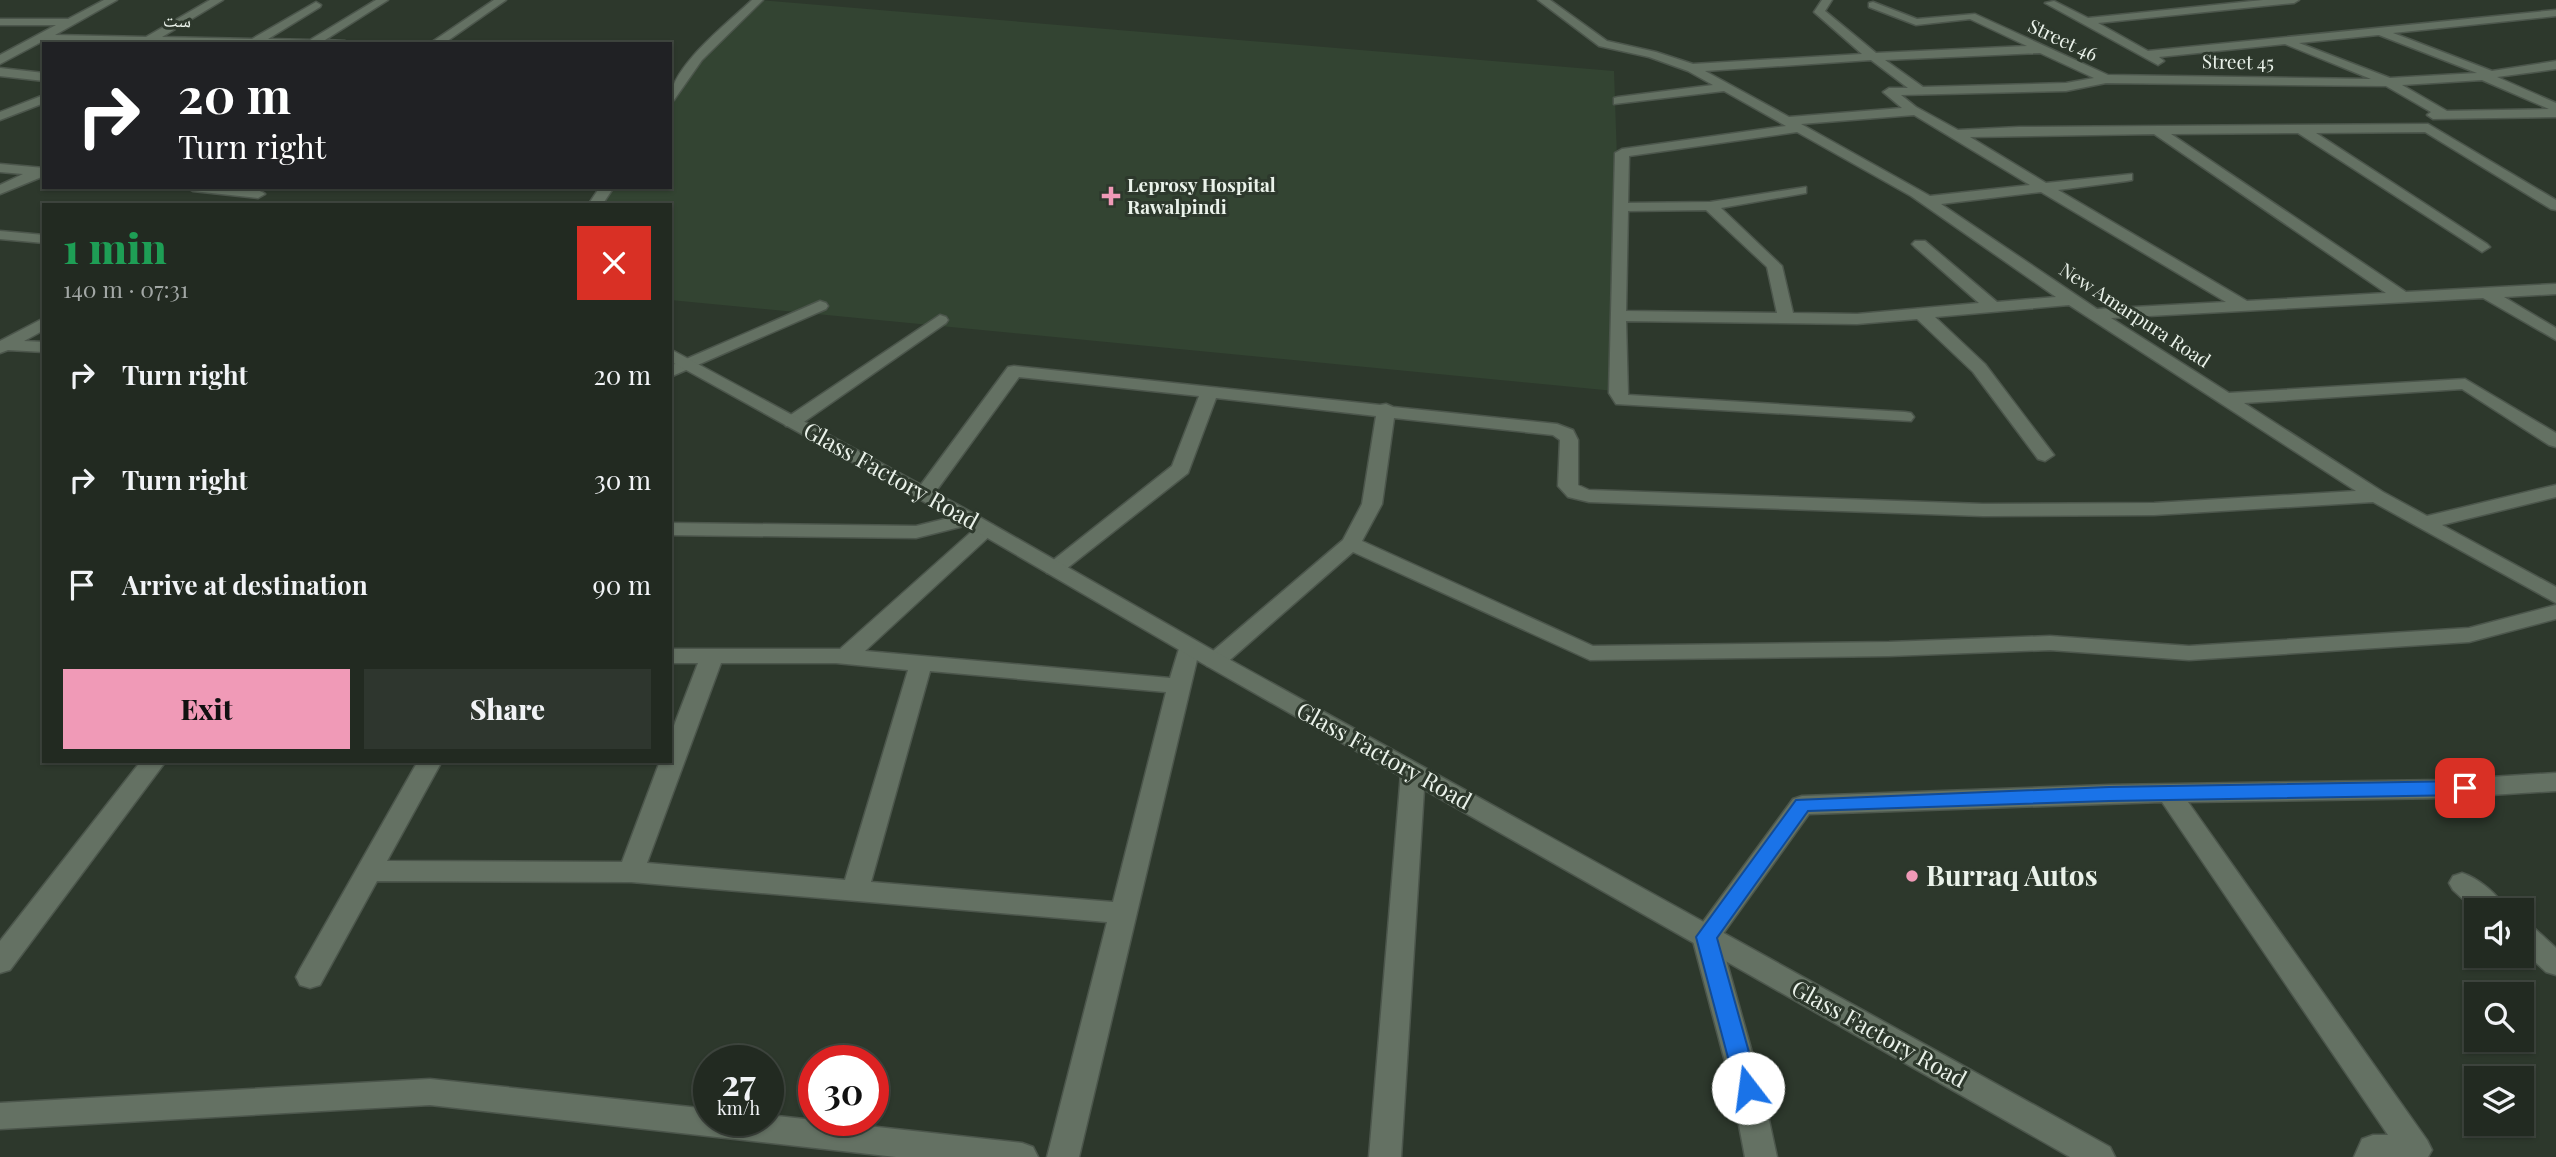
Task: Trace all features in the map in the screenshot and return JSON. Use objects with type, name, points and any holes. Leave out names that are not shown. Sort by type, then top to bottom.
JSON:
[{"type":"street","points":[[0,60],[112,0]]},
{"type":"street","points":[[148,40],[218,0]]},
{"type":"street","points":[[314,42],[383,0]]},
{"type":"street","points":[[438,42],[501,0]]},
{"type":"street","points":[[672,93],[698,58],[758,0]]},
{"type":"street","points":[[1543,0],[1603,44],[1652,54],[1692,68],[1872,56],[2043,49]]},
{"type":"street","points":[[1827,0],[1819,12],[1920,91]]},
{"type":"street","name":"Street 46","points":[[1899,0],[1874,5],[1916,22],[1966,15],[2106,79]]},
{"type":"street","points":[[2090,21],[2294,0]]},
{"type":"street","points":[[2050,3],[2090,21],[2102,32],[2196,80]]},
{"type":"street","points":[[255,42],[316,5]]},
{"type":"street","points":[[2146,55],[2378,31],[2554,7]]},
{"type":"street","points":[[0,22],[73,22]]},
{"type":"street","points":[[2378,31],[2488,76],[2556,111]]},
{"type":"street","name":"ست","points":[[41,38],[255,42]]},
{"type":"street","points":[[2284,41],[2389,82],[2445,115]]},
{"type":"street","name":"Street 45","points":[[1913,111],[1889,92],[2066,87],[2106,79],[2389,82],[2488,76],[2556,65]]},
{"type":"street","name":"New Amarpura Road","points":[[1692,68],[1928,201],[2092,314],[2376,496],[2556,596]]},
{"type":"street","points":[[0,72],[42,77]]},
{"type":"street","points":[[1618,101],[1725,87]]},
{"type":"street","points":[[0,116],[42,100]]},
{"type":"street","points":[[1905,418],[1622,400],[1618,393],[1618,316],[1622,153],[1793,125],[1916,110],[2244,306]]},
{"type":"street","points":[[2556,111],[2526,114],[2403,115],[2556,206]]},
{"type":"street","points":[[2526,114],[2546,126]]},
{"type":"street","points":[[1958,134],[2019,131],[2428,128]]},
{"type":"street","points":[[2301,129],[2482,247]]},
{"type":"street","points":[[2157,130],[2402,297]]},
{"type":"street","points":[[0,168],[41,172]]},
{"type":"street","points":[[0,190],[41,172]]},
{"type":"street","points":[[1928,201],[2127,177]]},
{"type":"street","points":[[240,189],[263,190]]},
{"type":"street","points":[[243,203],[263,190]]},
{"type":"street","points":[[1621,207],[1710,206],[1801,190]]},
{"type":"street","points":[[1710,206],[1774,267],[1786,318]]},
{"type":"street","points":[[0,234],[42,239]]},
{"type":"street","points":[[1920,244],[1993,307]]},
{"type":"street","points":[[2092,314],[2556,289]]},
{"type":"street","points":[[2485,292],[2556,335]]},
{"type":"street","points":[[1618,316],[1857,319],[2072,300]]},
{"type":"street","points":[[672,371],[820,306]]},
{"type":"street","points":[[1921,313],[1979,368],[2045,455]]},
{"type":"street","points":[[792,422],[940,320]]},
{"type":"street","points":[[2,346],[42,324]]},
{"type":"street","points":[[2,346],[42,347]]},
{"type":"street","name":"Glass Factory Road","points":[[672,355],[978,524],[1215,662],[2099,1157]]},
{"type":"street","points":[[924,494],[1014,371],[1386,409],[1557,430],[1566,434],[1569,440],[1568,486],[1575,494],[1588,496],[1983,510],[2154,509],[2376,496]]},
{"type":"street","points":[[2224,399],[2465,384],[2556,442]]},
{"type":"street","points":[[1054,569],[1181,470],[1210,391]]},
{"type":"street","points":[[1215,662],[1350,543],[1372,505],[1386,409]]},
{"type":"street","points":[[2424,523],[2556,491]]},
{"type":"street","points":[[672,529],[916,532],[978,524]]},
{"type":"street","points":[[845,657],[978,524]]},
{"type":"street","points":[[1350,543],[1590,653],[1889,649],[2050,643],[2189,653],[2469,635],[2556,612]]},
{"type":"street","points":[[1063,1157],[1189,647]]},
{"type":"street","points":[[672,656],[845,657],[1179,686]]},
{"type":"street","points":[[672,763],[712,656]]},
{"type":"street","points":[[855,891],[921,663]]},
{"type":"street","points":[[0,962],[151,763]]},
{"type":"street","points":[[310,977],[429,763]]},
{"type":"street","points":[[631,872],[672,763]]},
{"type":"street","points":[[1385,1157],[1413,772]]},
{"type":"street","points":[[1762,1157],[1748,1088],[1706,937],[1802,805],[2169,793],[2443,789],[2556,782]]},
{"type":"street","points":[[2169,793],[2416,1150],[2373,1149],[2370,1157]]},
{"type":"street","points":[[370,871],[631,872],[1122,913]]},
{"type":"street","points":[[2462,883],[2479,898]]},
{"type":"street","points":[[2534,945],[2556,964]]},
{"type":"street","points":[[0,1116],[430,1092],[1022,1157]]},
{"type":"shaded area","name":"Leprosy Hospital Rawalpindi","points":[[758,0],[1614,71],[1625,392],[672,300],[672,203],[599,203],[607,189],[672,189],[672,94],[698,58]]},
{"type":"place","name":"Leprosy Hospital Rawalpindi","points":[[1111,196]]},
{"type":"place","name":"Burraq Autos","points":[[1912,876]]},
{"type":"route","points":[[1748,1088],[1706,937],[1802,805],[2109,794],[2465,788]]}]
